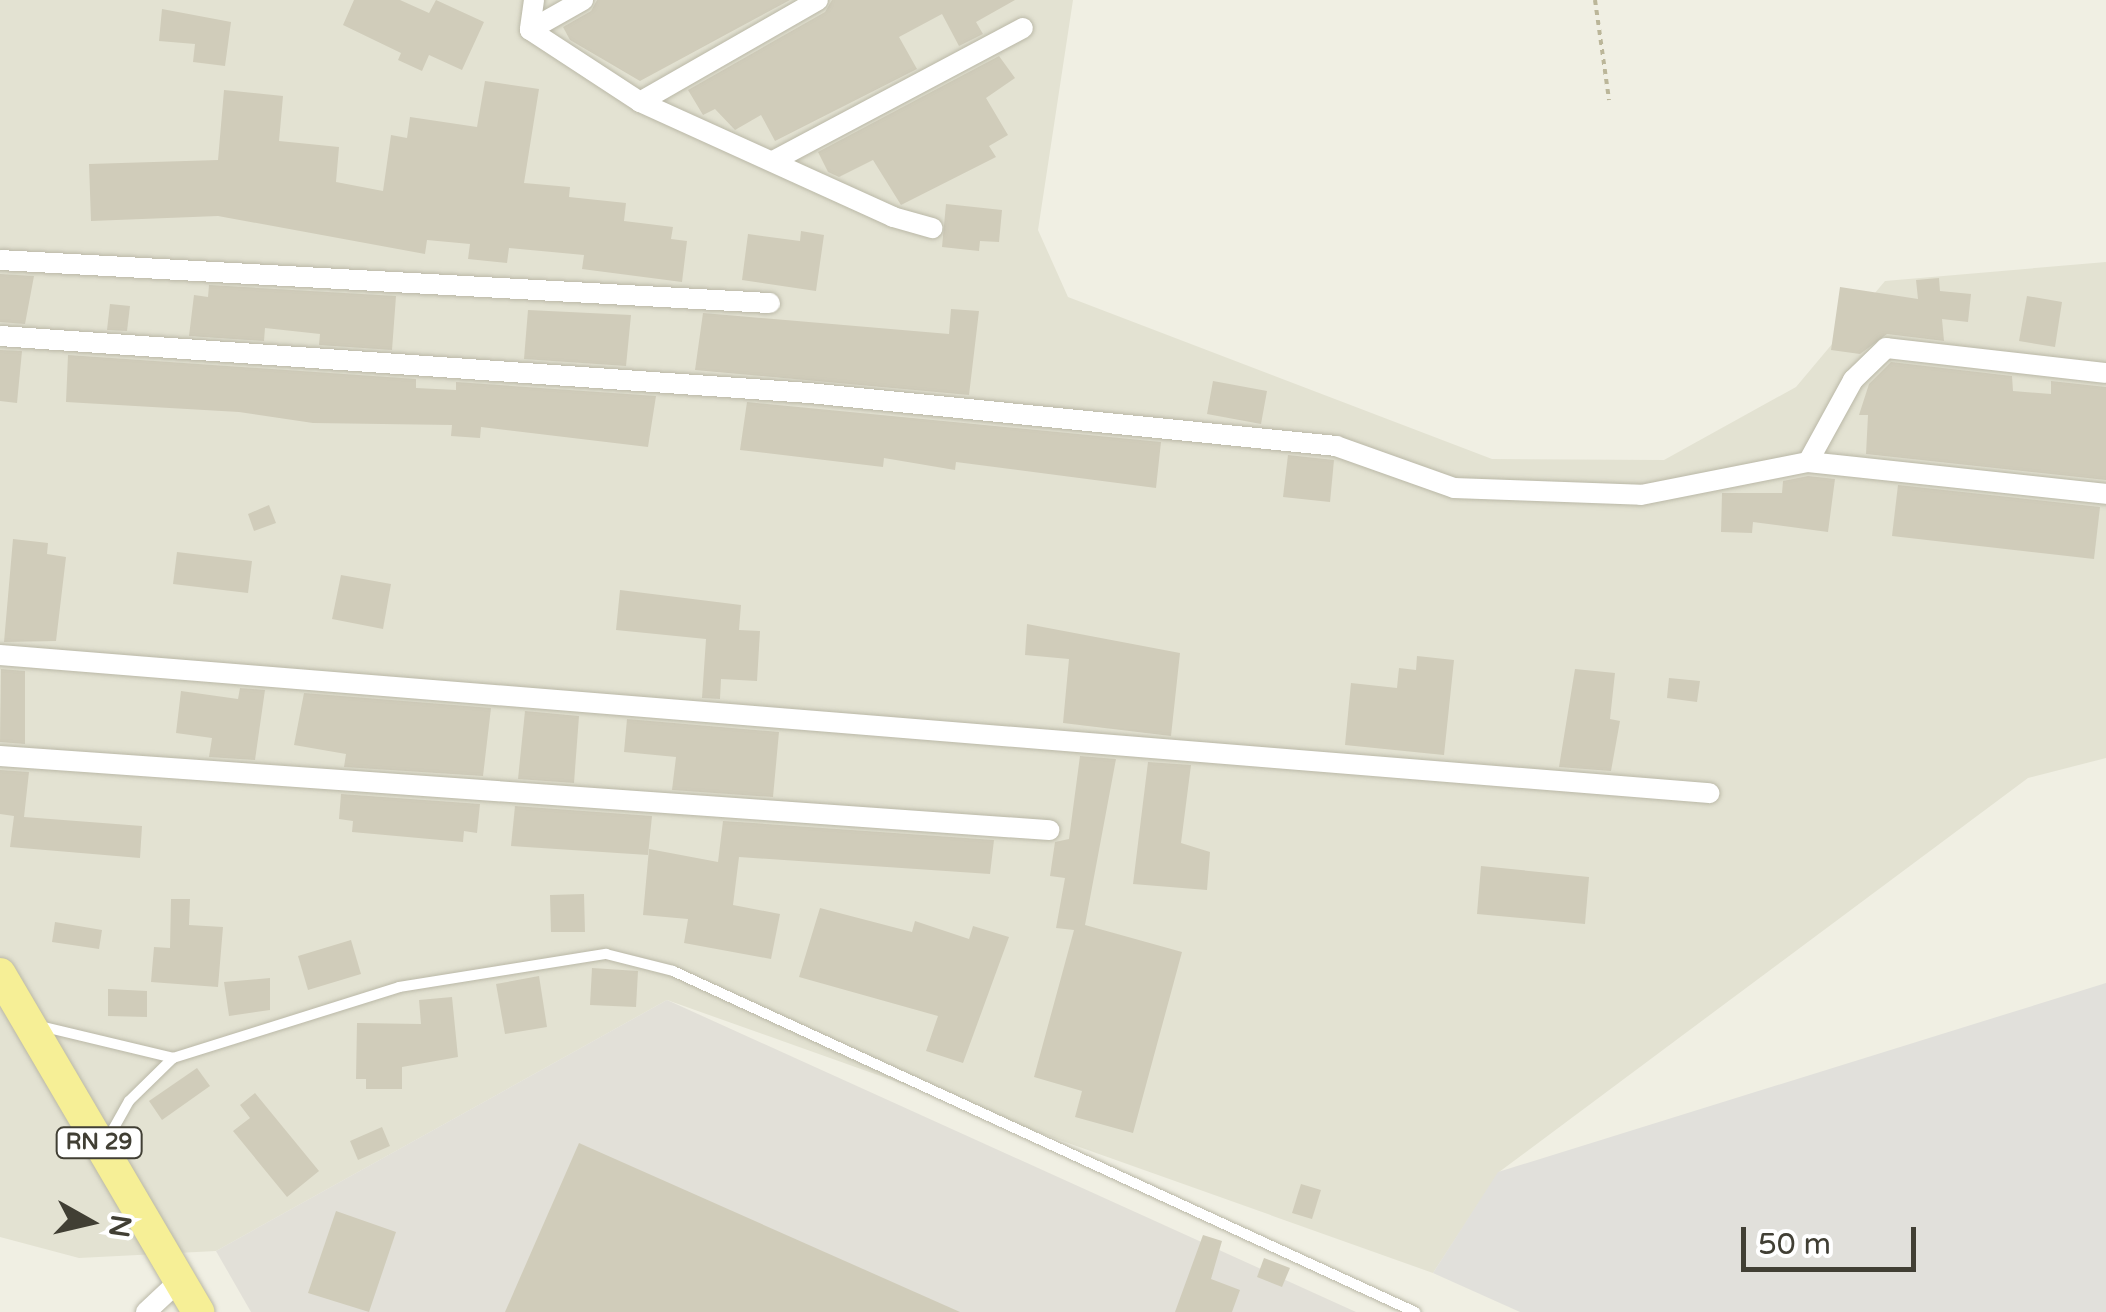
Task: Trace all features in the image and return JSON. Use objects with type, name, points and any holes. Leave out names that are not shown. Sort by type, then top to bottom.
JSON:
[{"type":"main road","name":"RN 29","points":[[0,974],[198,1312]]},
{"type":"street","points":[[530,30],[534,0]]},
{"type":"street","points":[[530,30],[583,0]]},
{"type":"street","points":[[640,102],[818,0]]},
{"type":"street","points":[[773,161],[1023,28]]},
{"type":"street","points":[[530,30],[640,102],[892,217],[932,228]]},
{"type":"street","points":[[0,260],[770,303]]},
{"type":"street","points":[[0,336],[809,393],[1336,446],[1454,488],[1640,494],[1808,462],[2106,494]]},
{"type":"street","points":[[1808,462],[1853,380],[1886,348],[2106,373]]},
{"type":"street","points":[[0,654],[1709,794]]},
{"type":"street","points":[[0,756],[1049,830]]},
{"type":"street","points":[[146,1312],[179,1281]]},
{"type":"lane","points":[[102,1149],[129,1101],[173,1058],[399,987],[606,954],[674,972],[1415,1312]]},
{"type":"lane","points":[[28,1023],[173,1058]]},
{"type":"path","points":[[1595,0],[1609,100]]},
{"type":"shaded area","points":[[0,0],[1073,0],[1038,230],[1068,297],[1492,459],[1664,460],[1796,387],[1885,281],[2106,262],[2106,758],[2028,778],[1499,1172],[1433,1273],[667,1000],[216,1251],[79,1258],[0,1237]]},
{"type":"shaded area","points":[[2106,983],[2106,1312],[1520,1312],[1433,1273],[1498,1172]]},
{"type":"shaded area","points":[[667,1000],[1356,1312],[251,1312],[216,1251]]},
{"type":"building","points":[[354,0],[400,0],[429,13],[436,0],[484,22],[462,70],[429,55],[422,71],[398,60],[401,53],[343,25]]},
{"type":"building","points":[[597,0],[790,0],[640,81],[570,40],[563,27],[591,11]]},
{"type":"building","points":[[832,0],[1015,0],[976,22],[983,34],[959,46],[942,14],[899,37],[917,69],[775,141],[761,115],[735,130],[715,109],[703,115],[688,90],[825,12]]},
{"type":"building","points":[[162,9],[231,22],[225,66],[193,62],[195,44],[159,41]]},
{"type":"building","points":[[999,56],[1015,78],[986,98],[1008,135],[989,146],[996,157],[901,205],[873,160],[839,177],[828,172],[818,152]]},
{"type":"building","points":[[485,81],[539,89],[524,183],[570,187],[569,197],[626,203],[624,221],[673,227],[671,239],[687,241],[682,282],[582,269],[584,255],[509,248],[507,263],[468,259],[470,244],[427,240],[425,254],[218,216],[91,221],[89,164],[218,160],[224,90],[283,96],[279,141],[339,147],[336,182],[383,191],[391,135],[407,138],[410,117],[477,127]]},
{"type":"building","points":[[946,204],[1002,210],[999,242],[980,241],[979,251],[942,247]]},
{"type":"building","points":[[801,231],[824,235],[816,291],[742,280],[748,234],[800,241]]},
{"type":"building","points":[[0,274],[34,276],[25,324],[0,322]]},
{"type":"building","points":[[1939,278],[1940,291],[1971,294],[1968,322],[1942,319],[1944,341],[1887,334],[1860,354],[1831,350],[1840,287],[1918,299],[1916,280]]},
{"type":"building","points":[[209,285],[396,296],[392,350],[319,345],[320,334],[265,328],[264,341],[189,336],[194,295],[208,297]]},
{"type":"building","points":[[2027,296],[2062,302],[2055,347],[2019,341]]},
{"type":"building","points":[[110,304],[130,306],[127,331],[107,330]]},
{"type":"building","points":[[951,309],[979,311],[969,395],[695,370],[703,313],[949,334]]},
{"type":"building","points":[[528,310],[631,315],[626,366],[524,359]]},
{"type":"building","points":[[0,350],[22,351],[17,403],[0,401]]},
{"type":"building","points":[[68,355],[416,379],[416,388],[456,390],[456,382],[656,396],[648,447],[481,427],[480,438],[451,436],[452,425],[313,423],[239,412],[66,402]]},
{"type":"building","points":[[1891,362],[2012,376],[2013,391],[2051,394],[2051,381],[2106,387],[2106,480],[1866,454],[1868,415],[1859,415],[1869,384]]},
{"type":"building","points":[[1213,381],[1267,391],[1261,424],[1207,414]]},
{"type":"building","points":[[747,402],[1161,442],[1156,488],[956,462],[955,470],[884,458],[883,467],[740,450]]},
{"type":"building","points":[[1288,455],[1334,460],[1330,502],[1283,497]]},
{"type":"building","points":[[1808,476],[1835,479],[1828,532],[1753,522],[1752,533],[1721,532],[1722,493],[1782,493],[1783,481]]},
{"type":"building","points":[[1898,485],[2100,507],[2094,559],[1892,536]]},
{"type":"building","points":[[269,505],[276,523],[254,531],[248,514]]},
{"type":"building","points":[[13,539],[48,543],[47,554],[66,557],[56,641],[4,642]]},
{"type":"building","points":[[177,552],[252,561],[248,593],[173,584]]},
{"type":"building","points":[[341,575],[391,584],[383,629],[332,619]]},
{"type":"building","points":[[620,590],[741,605],[739,630],[760,631],[757,681],[721,679],[720,699],[702,698],[706,639],[616,630]]},
{"type":"building","points":[[1027,624],[1180,653],[1171,736],[1063,723],[1069,659],[1025,655]]},
{"type":"building","points":[[1417,656],[1454,660],[1444,755],[1345,745],[1351,683],[1397,688],[1399,668],[1416,670]]},
{"type":"building","points":[[1,669],[25,671],[25,744],[0,742]]},
{"type":"building","points":[[1575,669],[1615,673],[1610,719],[1620,721],[1611,771],[1559,767]]},
{"type":"building","points":[[1669,678],[1700,681],[1697,702],[1667,698]]},
{"type":"building","points":[[240,688],[265,690],[255,760],[209,757],[212,738],[176,733],[181,691],[238,699]]},
{"type":"building","points":[[304,693],[491,708],[483,776],[344,767],[346,754],[294,745]]},
{"type":"building","points":[[525,711],[579,716],[574,783],[518,779]]},
{"type":"building","points":[[627,719],[779,732],[773,797],[672,790],[676,757],[624,752]]},
{"type":"building","points":[[1080,756],[1116,759],[1085,925],[1182,952],[1133,1133],[1075,1117],[1082,1091],[1034,1077],[1074,930],[1056,928],[1065,878],[1050,876],[1055,842],[1069,839]]},
{"type":"building","points":[[1148,762],[1191,765],[1181,843],[1210,852],[1207,890],[1133,884]]},
{"type":"building","points":[[0,770],[29,772],[24,817],[142,826],[140,858],[10,847],[14,816],[0,814]]},
{"type":"building","points":[[341,794],[480,804],[477,833],[464,831],[463,842],[352,832],[353,821],[339,819]]},
{"type":"building","points":[[515,806],[652,816],[648,855],[511,846]]},
{"type":"building","points":[[723,821],[994,840],[990,874],[739,857],[733,905],[780,914],[771,959],[684,943],[688,919],[643,915],[649,849],[718,862]]},
{"type":"building","points":[[1481,866],[1589,877],[1585,924],[1477,914]]},
{"type":"building","points":[[584,894],[585,932],[551,932],[550,895]]},
{"type":"building","points":[[171,899],[190,899],[189,925],[223,927],[218,987],[151,982],[154,947],[170,948]]},
{"type":"building","points":[[820,908],[912,932],[915,921],[969,939],[973,926],[1009,937],[963,1063],[926,1051],[938,1016],[799,977]]},
{"type":"building","points":[[55,922],[102,930],[99,949],[52,942]]},
{"type":"building","points":[[351,940],[361,974],[308,990],[298,956]]},
{"type":"building","points":[[592,968],[638,971],[636,1007],[590,1005]]},
{"type":"building","points":[[539,976],[547,1027],[505,1034],[496,984]]},
{"type":"building","points":[[270,978],[270,1010],[229,1016],[224,982]]},
{"type":"building","points":[[108,989],[147,991],[147,1017],[108,1016]]},
{"type":"building","points":[[452,997],[458,1057],[402,1067],[402,1089],[366,1089],[366,1079],[356,1079],[357,1023],[421,1024],[419,1000]]},
{"type":"building","points":[[197,1068],[210,1086],[162,1120],[149,1101]]},
{"type":"building","points":[[255,1093],[319,1171],[287,1197],[233,1131],[250,1118],[240,1105]]},
{"type":"building","points":[[382,1127],[390,1146],[358,1160],[350,1141]]},
{"type":"building","points":[[579,1143],[960,1312],[505,1312]]},
{"type":"building","points":[[1301,1184],[1321,1190],[1312,1219],[1292,1213]]},
{"type":"building","points":[[336,1211],[396,1232],[369,1312],[308,1293]]},
{"type":"building","points":[[1203,1235],[1222,1241],[1211,1279],[1240,1290],[1232,1312],[1175,1312]]},
{"type":"building","points":[[1264,1258],[1290,1268],[1282,1287],[1257,1277]]}]
